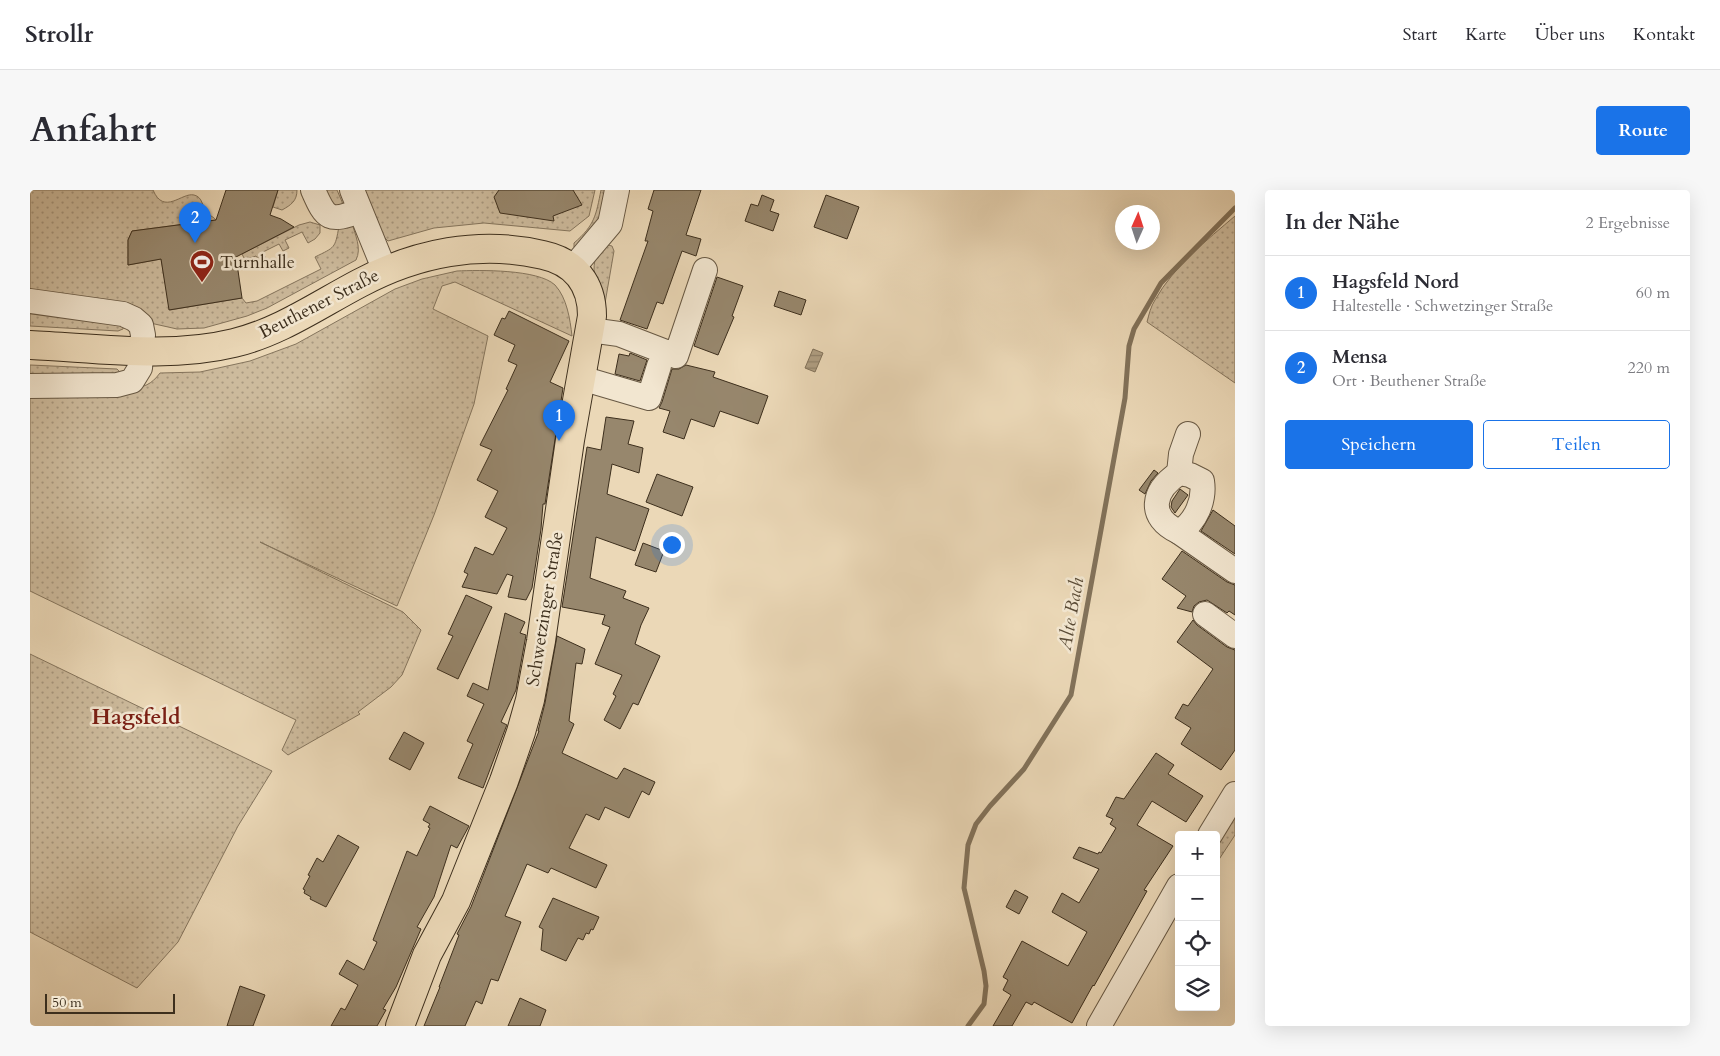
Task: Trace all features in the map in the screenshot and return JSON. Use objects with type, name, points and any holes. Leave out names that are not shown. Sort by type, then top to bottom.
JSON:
[{"type":"main road","name":"Beuthener Straße","points":[[30,344],[165,351],[209,348],[259,336],[285,325],[385,271],[414,259],[437,254],[481,248],[517,250],[561,261],[572,269]]},
{"type":"main road","name":"Schwetzinger Straße","points":[[400,1026],[430,948],[456,902],[504,781],[530,700],[540,649],[570,440],[590,330],[592,305],[590,294],[581,277],[572,269]]},
{"type":"street","points":[[313,190],[321,208],[332,218],[341,218],[356,201],[385,271]]},
{"type":"street","points":[[572,269],[610,224],[617,190]]},
{"type":"street","points":[[590,330],[619,334],[676,356],[705,270]]},
{"type":"street","points":[[30,301],[122,314],[134,319],[141,325],[143,335],[140,368],[132,381],[117,385],[30,386]]},
{"type":"street","points":[[581,378],[648,398],[659,366]]},
{"type":"street","points":[[1178,474],[1181,454],[1188,434]]},
{"type":"street","points":[[1180,532],[1187,528],[1202,503],[1204,491],[1202,481],[1190,475],[1178,474],[1168,481],[1161,490],[1156,503],[1159,516],[1171,529],[1180,532],[1235,571]]},
{"type":"street","points":[[1205,614],[1235,636]]},
{"type":"street","points":[[1212,831],[1235,794]]},
{"type":"street","points":[[1099,1026],[1175,893]]},
{"type":"shaded area","points":[[30,190],[153,190],[157,198],[168,202],[189,195],[197,196],[201,200],[205,211],[216,220],[132,231],[128,240],[128,265],[161,259],[170,310],[242,298],[246,303],[257,301],[321,269],[315,257],[333,246],[339,226],[352,223],[358,255],[356,260],[267,308],[247,316],[204,328],[177,329],[30,296]]},
{"type":"shaded area","points":[[278,190],[297,190],[293,202],[282,210],[273,207]]},
{"type":"shaded area","points":[[320,190],[337,190],[343,204],[333,207]]},
{"type":"shaded area","points":[[362,190],[595,190],[589,216],[570,231],[484,223],[434,228],[388,241],[384,237]]},
{"type":"shaded area","points":[[601,190],[608,190],[601,220],[580,244],[574,247],[574,243],[586,231],[594,219]]},
{"type":"shaded area","points":[[1235,216],[1235,383],[1147,322],[1154,302],[1181,265]]},
{"type":"shaded area","points":[[310,222],[320,225],[320,233],[315,239],[308,243],[302,232],[285,240],[289,248],[283,251],[279,244],[263,252],[266,259],[260,262],[256,256],[245,260],[242,254],[299,225]]},
{"type":"shaded area","points":[[608,245],[612,246],[614,251],[604,309],[596,283],[594,265],[600,250]]},
{"type":"shaded area","points":[[457,271],[522,273],[547,280],[555,285],[565,302],[572,336],[455,282],[442,286],[433,309],[488,336],[474,404],[434,515],[397,606],[260,542],[403,612],[421,630],[402,675],[391,687],[358,712],[360,714],[288,755],[282,750],[296,720],[30,591],[30,391],[130,389],[147,385],[160,373],[200,372],[250,361],[296,344],[395,289],[422,279]]},
{"type":"shaded area","points":[[30,306],[124,326],[123,329],[118,331],[30,326]]},
{"type":"shaded area","points":[[813,349],[823,353],[815,372],[805,368]]},
{"type":"shaded area","points":[[30,365],[117,369],[122,374],[30,383]]},
{"type":"shaded area","points":[[30,654],[272,771],[238,826],[178,942],[137,988],[30,932]]},
{"type":"shaded area","points":[[1235,813],[1235,835],[1220,858],[1220,837]]},
{"type":"building","points":[[226,190],[278,190],[270,215],[294,227],[236,257],[242,298],[169,310],[161,259],[128,265],[128,240],[132,231],[216,220]]},
{"type":"building","points":[[499,190],[573,190],[582,205],[553,216],[554,221],[500,213],[494,197]]},
{"type":"building","points":[[654,190],[701,190],[686,235],[701,239],[696,256],[682,251],[663,304],[657,302],[647,329],[620,320],[648,241],[645,241],[653,211],[648,209]]},
{"type":"building","points":[[762,195],[774,200],[770,211],[779,214],[773,231],[745,221],[751,204],[758,206]]},
{"type":"building","points":[[826,195],[859,207],[847,239],[814,227]]},
{"type":"building","points":[[717,277],[743,286],[732,316],[734,317],[718,355],[694,346]]},
{"type":"building","points":[[779,291],[806,300],[801,315],[774,306]]},
{"type":"building","points":[[509,311],[569,341],[550,382],[563,388],[545,504],[543,504],[532,588],[526,600],[508,597],[513,576],[507,574],[497,594],[462,587],[468,574],[464,572],[475,547],[493,555],[507,528],[485,517],[498,491],[477,480],[492,450],[480,445],[508,390],[506,389],[517,365],[508,361],[515,345],[494,335],[502,318],[505,319]]},
{"type":"building","points":[[630,353],[647,360],[640,381],[615,374],[619,354],[629,356]]},
{"type":"building","points":[[686,365],[715,372],[713,377],[768,396],[758,424],[720,411],[714,427],[691,419],[684,439],[663,432],[670,411],[659,408],[672,369],[679,369]]},
{"type":"building","points":[[606,417],[634,421],[628,444],[643,448],[639,473],[612,464],[607,494],[649,509],[635,551],[596,537],[590,578],[626,591],[623,598],[649,608],[635,644],[660,656],[638,705],[633,703],[620,729],[604,720],[616,696],[613,694],[622,675],[595,664],[610,627],[602,624],[605,615],[562,607],[587,447],[601,450]]},
{"type":"building","points":[[1154,470],[1158,473],[1151,481],[1145,494],[1139,490]]},
{"type":"building","points":[[657,474],[693,487],[682,516],[646,502]]},
{"type":"building","points":[[1180,489],[1188,495],[1175,513],[1171,507],[1172,501]]},
{"type":"building","points":[[1213,510],[1235,526],[1235,554],[1201,531]]},
{"type":"building","points":[[643,543],[664,551],[656,572],[635,565]]},
{"type":"building","points":[[1182,551],[1227,582],[1235,585],[1235,615],[1229,611],[1227,613],[1207,600],[1199,602],[1194,606],[1192,612],[1177,608],[1186,596],[1162,579]]},
{"type":"building","points":[[466,595],[492,607],[458,679],[437,669],[453,636],[448,634]]},
{"type":"building","points":[[505,613],[525,622],[520,633],[526,635],[516,690],[501,722],[507,725],[483,788],[458,778],[473,744],[467,741],[484,704],[467,696],[473,683],[488,690]]},
{"type":"building","points":[[1193,620],[1227,647],[1235,650],[1235,750],[1221,770],[1181,744],[1191,728],[1175,718],[1183,704],[1188,706],[1213,669],[1177,642]]},
{"type":"building","points":[[557,636],[585,649],[582,664],[576,663],[569,721],[574,724],[562,753],[617,779],[624,768],[655,782],[649,795],[642,791],[629,818],[605,807],[599,820],[586,814],[569,848],[607,865],[596,888],[551,868],[548,873],[527,864],[505,916],[521,922],[498,981],[491,979],[482,1004],[476,1001],[465,1026],[424,1026],[459,935],[457,934],[471,907],[539,731]]},
{"type":"building","points":[[404,732],[424,743],[410,770],[389,759]]},
{"type":"building","points":[[1156,753],[1174,765],[1168,774],[1203,796],[1186,822],[1152,801],[1137,825],[1173,846],[1144,890],[1147,891],[1072,1023],[1034,1002],[1032,1005],[1026,1002],[1012,1026],[993,1026],[1011,995],[1003,990],[1008,980],[1003,977],[1022,941],[1068,966],[1087,932],[1052,912],[1062,893],[1079,903],[1099,869],[1073,858],[1079,847],[1098,854],[1099,852],[1101,853],[1116,828],[1110,824],[1113,819],[1106,816],[1116,797],[1124,799]]},
{"type":"building","points":[[430,806],[469,826],[457,848],[451,845],[434,897],[417,927],[421,929],[396,987],[383,1009],[386,1010],[377,1026],[331,1026],[341,1008],[345,1010],[358,985],[339,974],[347,960],[364,970],[377,942],[373,940],[407,851],[417,856],[430,828],[428,827],[430,824],[423,820]]},
{"type":"building","points":[[338,835],[359,847],[326,907],[310,899],[311,897],[304,893],[305,890],[303,889],[317,858],[323,862]]},
{"type":"building","points":[[1015,890],[1028,897],[1019,914],[1006,907]]},
{"type":"building","points":[[553,898],[599,917],[593,930],[591,929],[589,934],[586,933],[583,940],[578,938],[566,961],[541,950],[543,929],[539,927]]},
{"type":"building","points":[[240,986],[265,995],[253,1026],[227,1026]]},
{"type":"building","points":[[520,998],[546,1010],[540,1026],[508,1026]]},
{"type":"waterway","name":"Alte Bach","points":[[968,1026],[984,1004],[986,986],[964,888],[968,845],[976,824],[1024,769],[1071,695],[1125,398],[1129,346],[1134,329],[1161,283],[1235,208]]},
{"type":"place","name":"Mensa","points":[[195,243]]},
{"type":"place","name":"Turnhalle","points":[[202,283]]},
{"type":"place","name":"Hagsfeld Nord","points":[[559,441]]},
{"type":"district","name":"Hagsfeld","points":[[136,717]]}]
